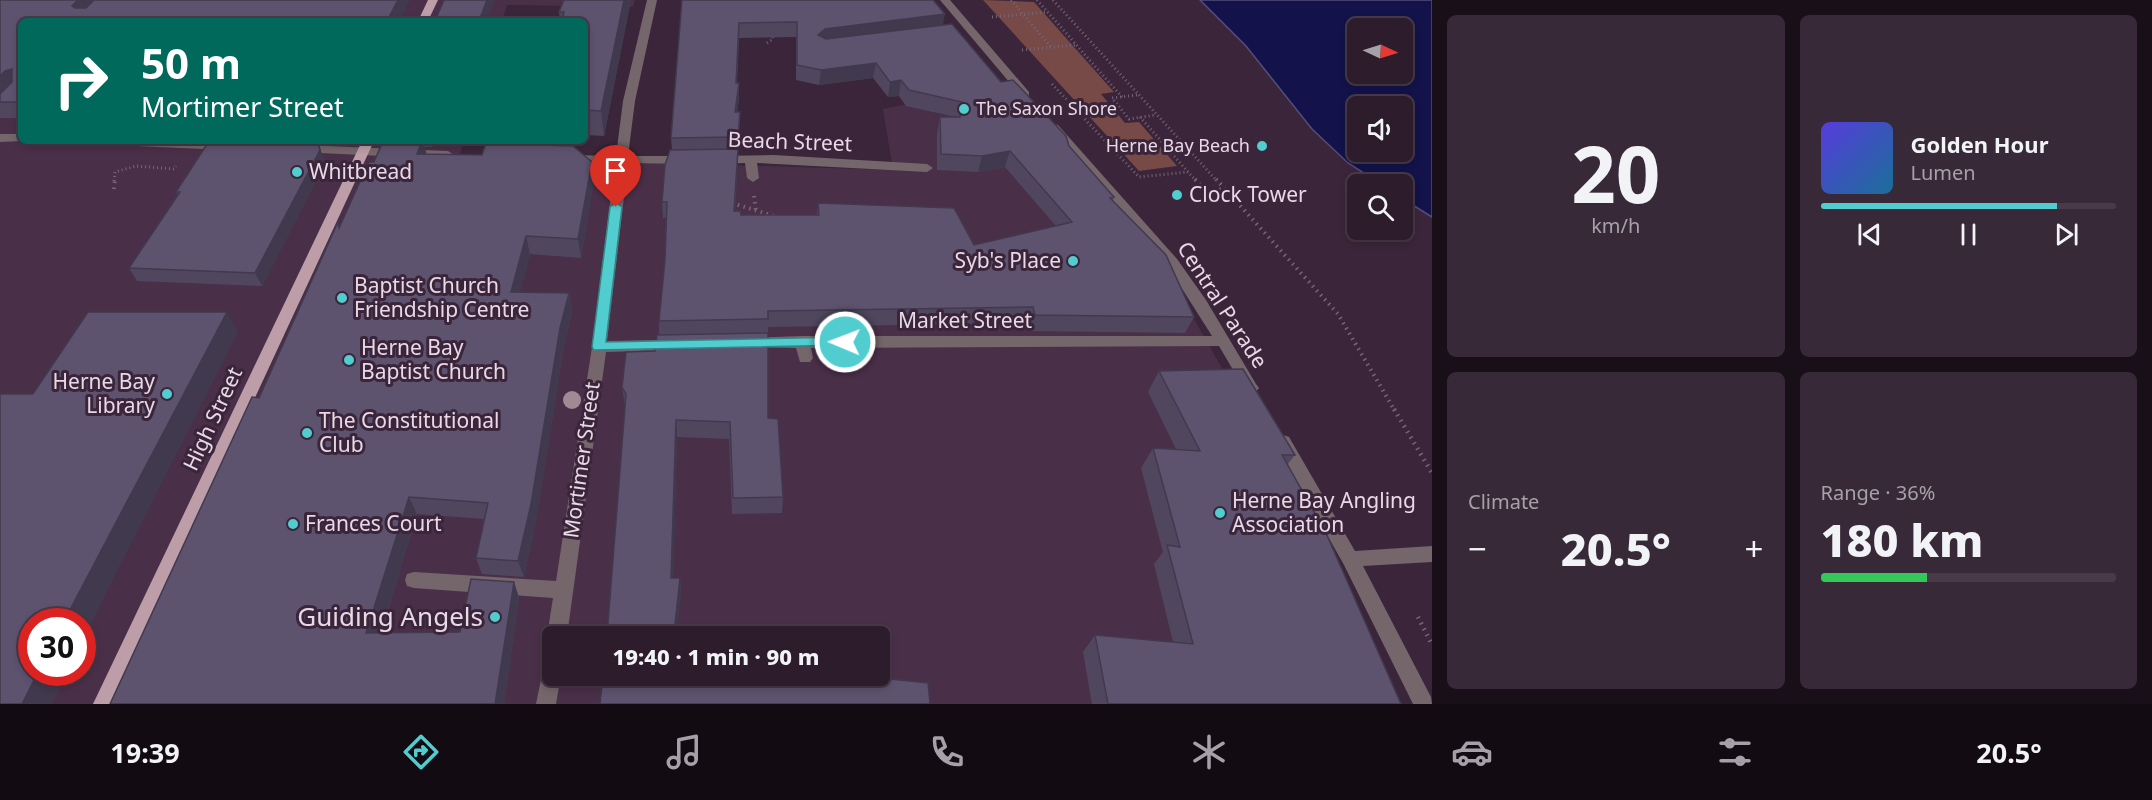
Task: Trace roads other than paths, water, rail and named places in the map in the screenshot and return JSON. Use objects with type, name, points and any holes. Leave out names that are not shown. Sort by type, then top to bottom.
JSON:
[{"type":"main road","points":[[424,18],[433,0]]},
{"type":"main road","name":"High Street","points":[[103,704],[365,147]]},
{"type":"street","name":"Mortimer Street","points":[[559,626],[599,347],[629,101],[652,0]]},
{"type":"street","name":"Central Parade","points":[[945,0],[965,31],[1037,108],[1172,262],[1257,398]]},
{"type":"street","points":[[0,138],[18,138]]},
{"type":"street","points":[[187,144],[236,146]]},
{"type":"street","points":[[294,149],[365,147],[457,155]]},
{"type":"street","name":"Beach Street","points":[[551,158],[752,160],[774,154],[927,168]]},
{"type":"street","points":[[752,160],[753,178]]},
{"type":"street","name":"Market Street","points":[[730,343],[802,341],[999,350],[1074,341],[1223,342]]},
{"type":"street","points":[[802,341],[805,358]]},
{"type":"street","points":[[599,347],[694,344]]},
{"type":"street","points":[[1274,426],[1350,558],[1424,704]]},
{"type":"street","points":[[1350,558],[1432,554]]},
{"type":"street","points":[[414,580],[564,590]]},
{"type":"street","points":[[546,704],[549,686]]},
{"type":"place","name":"The Saxon Shore","points":[[964,109]]},
{"type":"place","name":"Herne Bay Beach","points":[[1262,146]]},
{"type":"place","name":"Whitbread","points":[[297,172]]},
{"type":"place","name":"Clock Tower","points":[[1177,195]]},
{"type":"place","name":"Syb's Place","points":[[1073,261]]},
{"type":"place","name":"Baptist Church Friendship Centre","points":[[342,298]]},
{"type":"place","name":"Herne Bay Baptist Church","points":[[349,360]]},
{"type":"place","name":"Herne Bay Library","points":[[167,394]]},
{"type":"place","name":"The Constitutional Club","points":[[307,433]]},
{"type":"place","name":"Herne Bay Angling Association","points":[[1220,513]]},
{"type":"place","name":"Frances Court","points":[[293,524]]},
{"type":"place","name":"Guiding Angels","points":[[495,617]]}]
